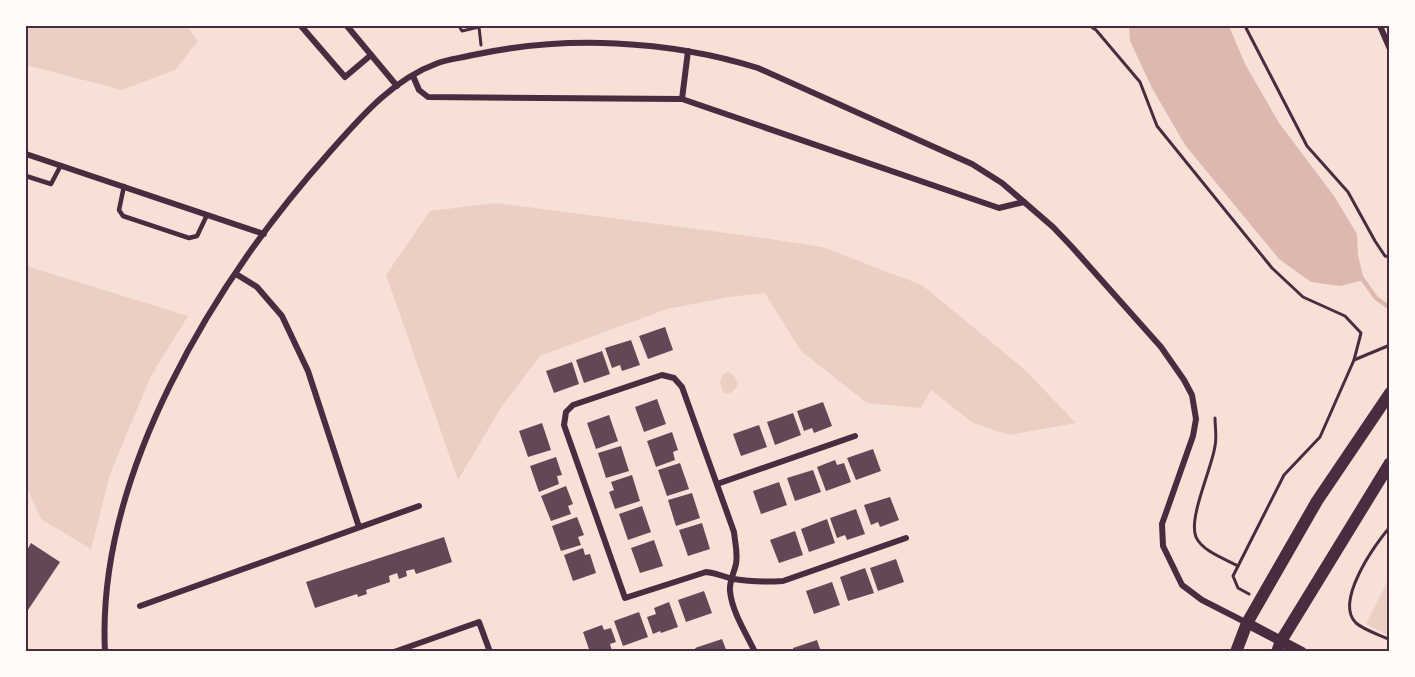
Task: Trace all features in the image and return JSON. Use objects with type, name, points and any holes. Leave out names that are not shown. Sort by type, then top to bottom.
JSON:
[{"type":"main road","points":[[1236,651],[1247,623],[1317,501],[1389,393]]},
{"type":"main road","points":[[1279,646],[1389,462]]},
{"type":"street","points":[[301,26],[345,77],[371,55]]},
{"type":"street","points":[[347,26],[397,86]]},
{"type":"street","points":[[1384,29],[1389,49]]},
{"type":"street","points":[[105,651],[105,598],[117,532],[131,477],[150,427],[197,334],[264,234],[312,172],[372,105],[413,76],[437,63],[482,53],[525,46],[573,43],[638,45],[687,51],[726,58],[758,68],[972,164],[1002,183],[1072,247],[1161,347],[1192,395],[1196,418],[1193,436],[1162,524],[1163,546],[1182,585],[1202,600],[1247,623],[1279,646],[1302,651]]},
{"type":"street","points":[[682,99],[687,51]]},
{"type":"street","points":[[413,76],[419,90],[428,97],[682,99],[999,208],[1024,202]]},
{"type":"street","points":[[26,154],[264,234]]},
{"type":"street","points":[[236,274],[257,287],[282,316],[308,371],[359,527]]},
{"type":"street","points":[[755,651],[730,591],[731,579],[737,551],[734,532],[682,387],[674,378],[662,375],[573,405],[566,412],[564,425],[625,598],[706,572],[719,573],[731,579],[762,583],[783,581],[906,538]]},
{"type":"street","points":[[717,484],[855,436]]},
{"type":"street","points":[[140,606],[419,506]]},
{"type":"street","points":[[394,651],[479,622],[490,651]]},
{"type":"lane","points":[[26,176],[51,184],[61,165]]},
{"type":"lane","points":[[124,186],[119,210],[123,216],[134,220],[189,238],[197,236],[207,215]]},
{"type":"path","points":[[459,26],[462,31],[479,27],[482,53]]},
{"type":"path","points":[[1090,26],[1096,30],[1140,82],[1157,126],[1272,268],[1303,297],[1345,316],[1361,333],[1354,360],[1320,437],[1284,475],[1233,576],[1238,588],[1249,594]]},
{"type":"path","points":[[1245,26],[1307,146],[1348,192],[1375,241],[1385,256],[1389,257]]},
{"type":"path","points":[[1354,360],[1389,345]]},
{"type":"path","points":[[1215,418],[1216,444],[1194,519],[1196,537],[1205,548],[1238,566]]},
{"type":"path","points":[[1389,527],[1368,557],[1355,583],[1349,604],[1351,615],[1356,623],[1389,640]]},
{"type":"shaded area","points":[[26,26],[187,26],[198,41],[175,70],[122,90],[26,65]]},
{"type":"shaded area","points":[[1129,26],[1229,26],[1245,64],[1279,123],[1334,196],[1357,234],[1358,255],[1364,280],[1340,286],[1311,282],[1279,259],[1185,145],[1152,88],[1130,41]]},
{"type":"shaded area","points":[[496,203],[822,247],[922,285],[1024,369],[1076,423],[1009,435],[973,423],[931,390],[921,408],[867,403],[801,351],[765,293],[729,297],[667,309],[540,356],[502,406],[458,480],[386,275],[430,211]]},
{"type":"shaded area","points":[[26,266],[188,316],[151,376],[110,474],[91,549],[41,519],[26,486]]},
{"type":"shaded area","points":[[729,372],[738,384],[732,392],[723,393],[720,383],[722,375]]},
{"type":"shaded area","points":[[1389,578],[1389,636],[1366,624]]},
{"type":"building","points":[[665,327],[673,350],[648,359],[639,336]]},
{"type":"building","points":[[631,340],[640,365],[622,371],[620,365],[612,368],[605,348]]},
{"type":"building","points":[[602,351],[610,374],[584,383],[576,360]]},
{"type":"building","points":[[572,362],[579,384],[554,393],[546,371]]},
{"type":"building","points":[[657,399],[666,424],[644,432],[635,407]]},
{"type":"building","points":[[823,402],[832,426],[814,433],[812,428],[804,431],[797,411]]},
{"type":"building","points":[[793,413],[801,435],[775,445],[767,422]]},
{"type":"building","points":[[609,415],[618,441],[596,449],[587,423]]},
{"type":"building","points":[[542,423],[551,450],[528,457],[519,431]]},
{"type":"building","points":[[759,425],[767,447],[741,456],[733,434]]},
{"type":"building","points":[[672,432],[678,450],[673,452],[675,460],[656,467],[647,441]]},
{"type":"building","points":[[621,446],[629,471],[606,478],[598,453]]},
{"type":"building","points":[[873,449],[881,471],[856,480],[847,458]]},
{"type":"building","points":[[556,457],[562,475],[557,476],[559,484],[539,492],[530,466]]},
{"type":"building","points":[[835,460],[837,465],[844,463],[851,482],[826,491],[817,467]]},
{"type":"building","points":[[680,463],[689,489],[667,496],[658,470]]},
{"type":"building","points":[[813,470],[821,492],[795,501],[787,478]]},
{"type":"building","points":[[632,475],[640,501],[615,509],[609,492],[614,490],[611,482]]},
{"type":"building","points":[[779,482],[787,505],[761,514],[753,491]]},
{"type":"building","points":[[566,486],[573,504],[568,506],[571,514],[551,521],[541,496]]},
{"type":"building","points":[[692,493],[700,518],[676,526],[668,500]]},
{"type":"building","points":[[890,497],[899,520],[880,527],[878,522],[871,525],[864,505]]},
{"type":"building","points":[[642,506],[651,532],[628,540],[619,514]]},
{"type":"building","points":[[856,509],[865,534],[847,540],[845,535],[837,538],[830,518]]},
{"type":"building","points":[[577,517],[584,535],[578,537],[581,545],[561,551],[552,526]]},
{"type":"building","points":[[827,519],[835,543],[809,552],[801,529]]},
{"type":"building","points":[[702,523],[710,549],[688,556],[679,530]]},
{"type":"building","points":[[795,531],[803,555],[779,563],[770,540]]},
{"type":"building","points":[[444,537],[452,562],[416,574],[414,569],[406,571],[407,576],[399,579],[397,573],[389,576],[390,582],[366,590],[367,594],[358,597],[357,594],[315,608],[306,582]]},
{"type":"building","points":[[654,540],[663,566],[640,573],[631,548]]},
{"type":"building","points":[[31,543],[60,562],[26,613],[26,552]]},
{"type":"building","points":[[583,548],[585,555],[590,554],[596,573],[573,581],[564,555]]},
{"type":"building","points":[[896,559],[904,582],[878,591],[870,568]]},
{"type":"building","points":[[865,568],[874,593],[848,601],[840,577]]},
{"type":"building","points":[[832,582],[840,605],[814,614],[806,591]]},
{"type":"building","points":[[704,591],[712,613],[686,622],[678,600]]},
{"type":"building","points":[[669,602],[678,627],[653,634],[647,617],[656,614],[654,608]]},
{"type":"building","points":[[639,612],[648,637],[623,646],[614,621]]},
{"type":"building","points":[[602,625],[604,630],[611,628],[616,642],[610,644],[612,651],[590,652],[583,632]]},
{"type":"building","points":[[722,639],[727,652],[697,652],[695,648]]},
{"type":"building","points":[[817,640],[821,652],[794,652],[793,648]]},
{"type":"waterway","points":[[1361,277],[1376,298],[1390,308]]}]
